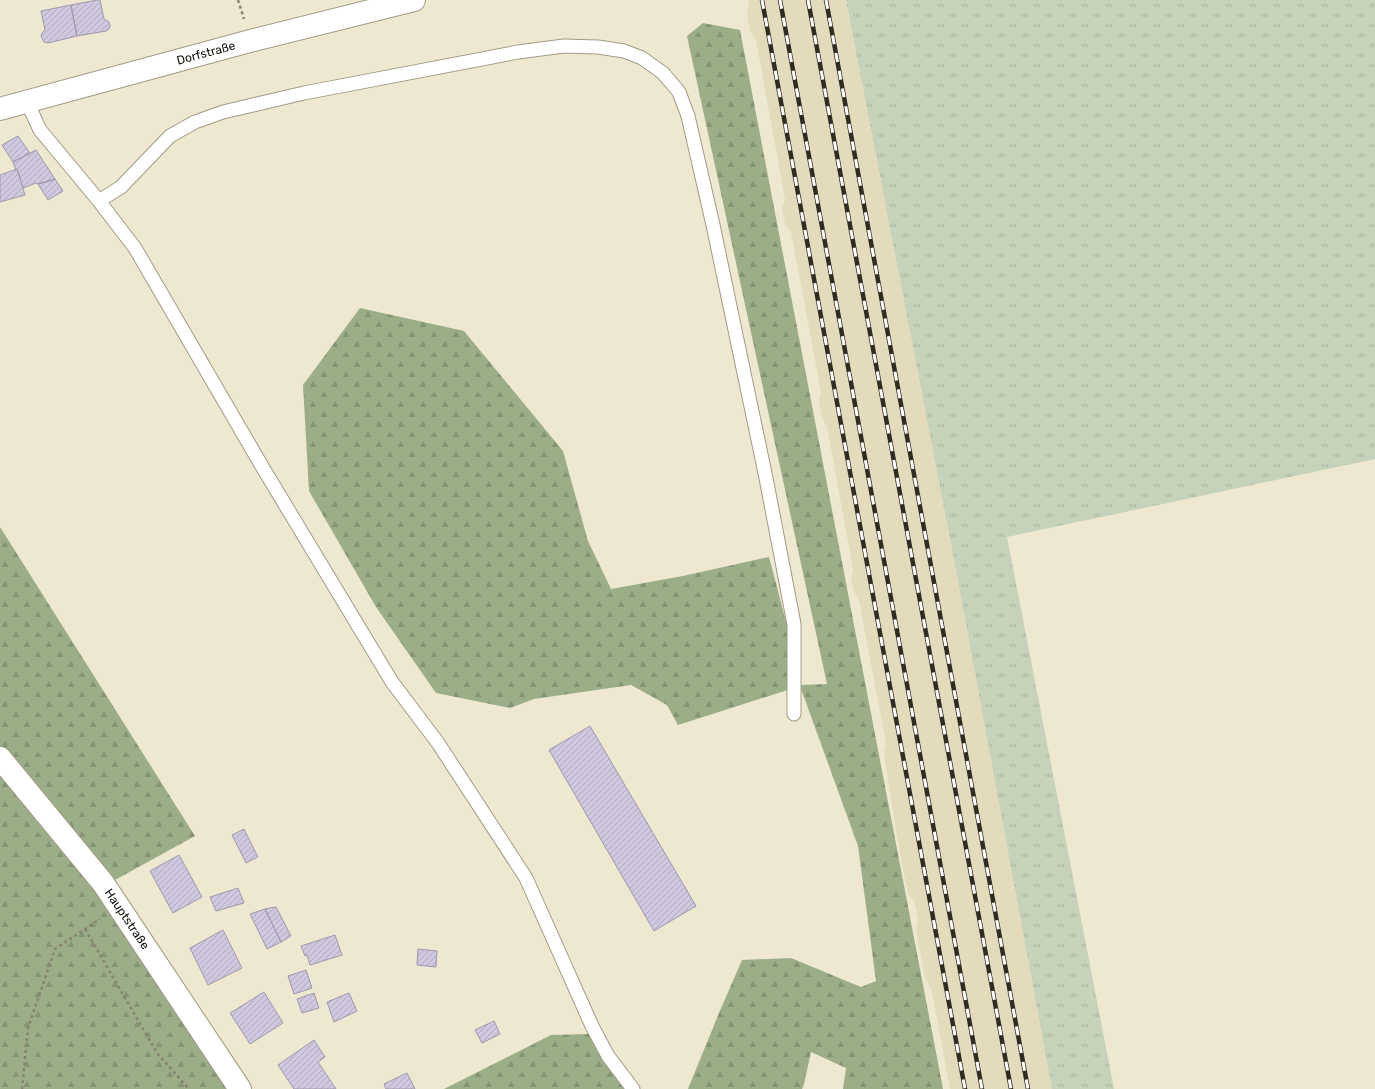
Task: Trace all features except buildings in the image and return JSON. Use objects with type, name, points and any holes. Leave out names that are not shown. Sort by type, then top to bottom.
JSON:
[{"type":"street","name":"Dorfstraße","points":[[0,109],[250,41],[414,0]]},
{"type":"street","name":"Hauptstraße","points":[[0,758],[103,883],[240,1089]]},
{"type":"lane","points":[[99,201],[121,187],[170,136],[194,122],[223,112],[304,93],[518,52],[564,46],[598,47],[624,51],[642,58],[663,72],[680,92],[688,116],[766,478],[794,624],[794,714]]},
{"type":"lane","points":[[27,102],[40,130],[99,201],[135,248],[263,468],[392,682],[438,743],[526,878],[592,1026],[608,1056],[633,1089]]},
{"type":"path","points":[[22,1089],[28,1028],[55,949],[85,929],[157,1053],[189,1089]]},
{"type":"shaded area","points":[[748,0],[846,0],[952,549],[1052,1089],[950,1089],[931,988],[925,978],[916,930],[918,920],[914,901],[908,895],[897,837],[884,753],[886,743],[859,601],[854,592],[851,579],[853,569],[827,427],[822,418],[819,401],[821,392],[791,232],[785,224],[782,209],[785,199],[756,40],[750,31],[747,13],[749,5]]},
{"type":"green space","points":[[846,0],[1375,0],[1375,459],[1007,537],[1114,1089],[1052,1089],[952,549]]},
{"type":"green space","points":[[703,23],[740,30],[943,1089],[843,1089],[846,1068],[811,1052],[802,1089],[688,1089],[742,960],[791,958],[861,987],[876,981],[858,846],[800,686],[678,725],[667,705],[631,685],[534,699],[510,708],[436,693],[376,607],[309,491],[303,385],[360,308],[464,331],[563,451],[588,541],[611,589],[683,576],[769,557],[800,675],[800,685],[827,684],[687,36]]},
{"type":"green space","points":[[0,527],[195,836],[95,891],[227,1089],[0,1089],[0,777],[14,766],[0,747]]},
{"type":"green space","points":[[589,1034],[624,1089],[444,1089],[551,1035]]},
{"type":"railway","points":[[762,0],[965,1089]]},
{"type":"railway","points":[[780,0],[982,1089]]},
{"type":"railway","points":[[808,0],[1011,1089]]},
{"type":"railway","points":[[826,0],[1028,1089]]}]
